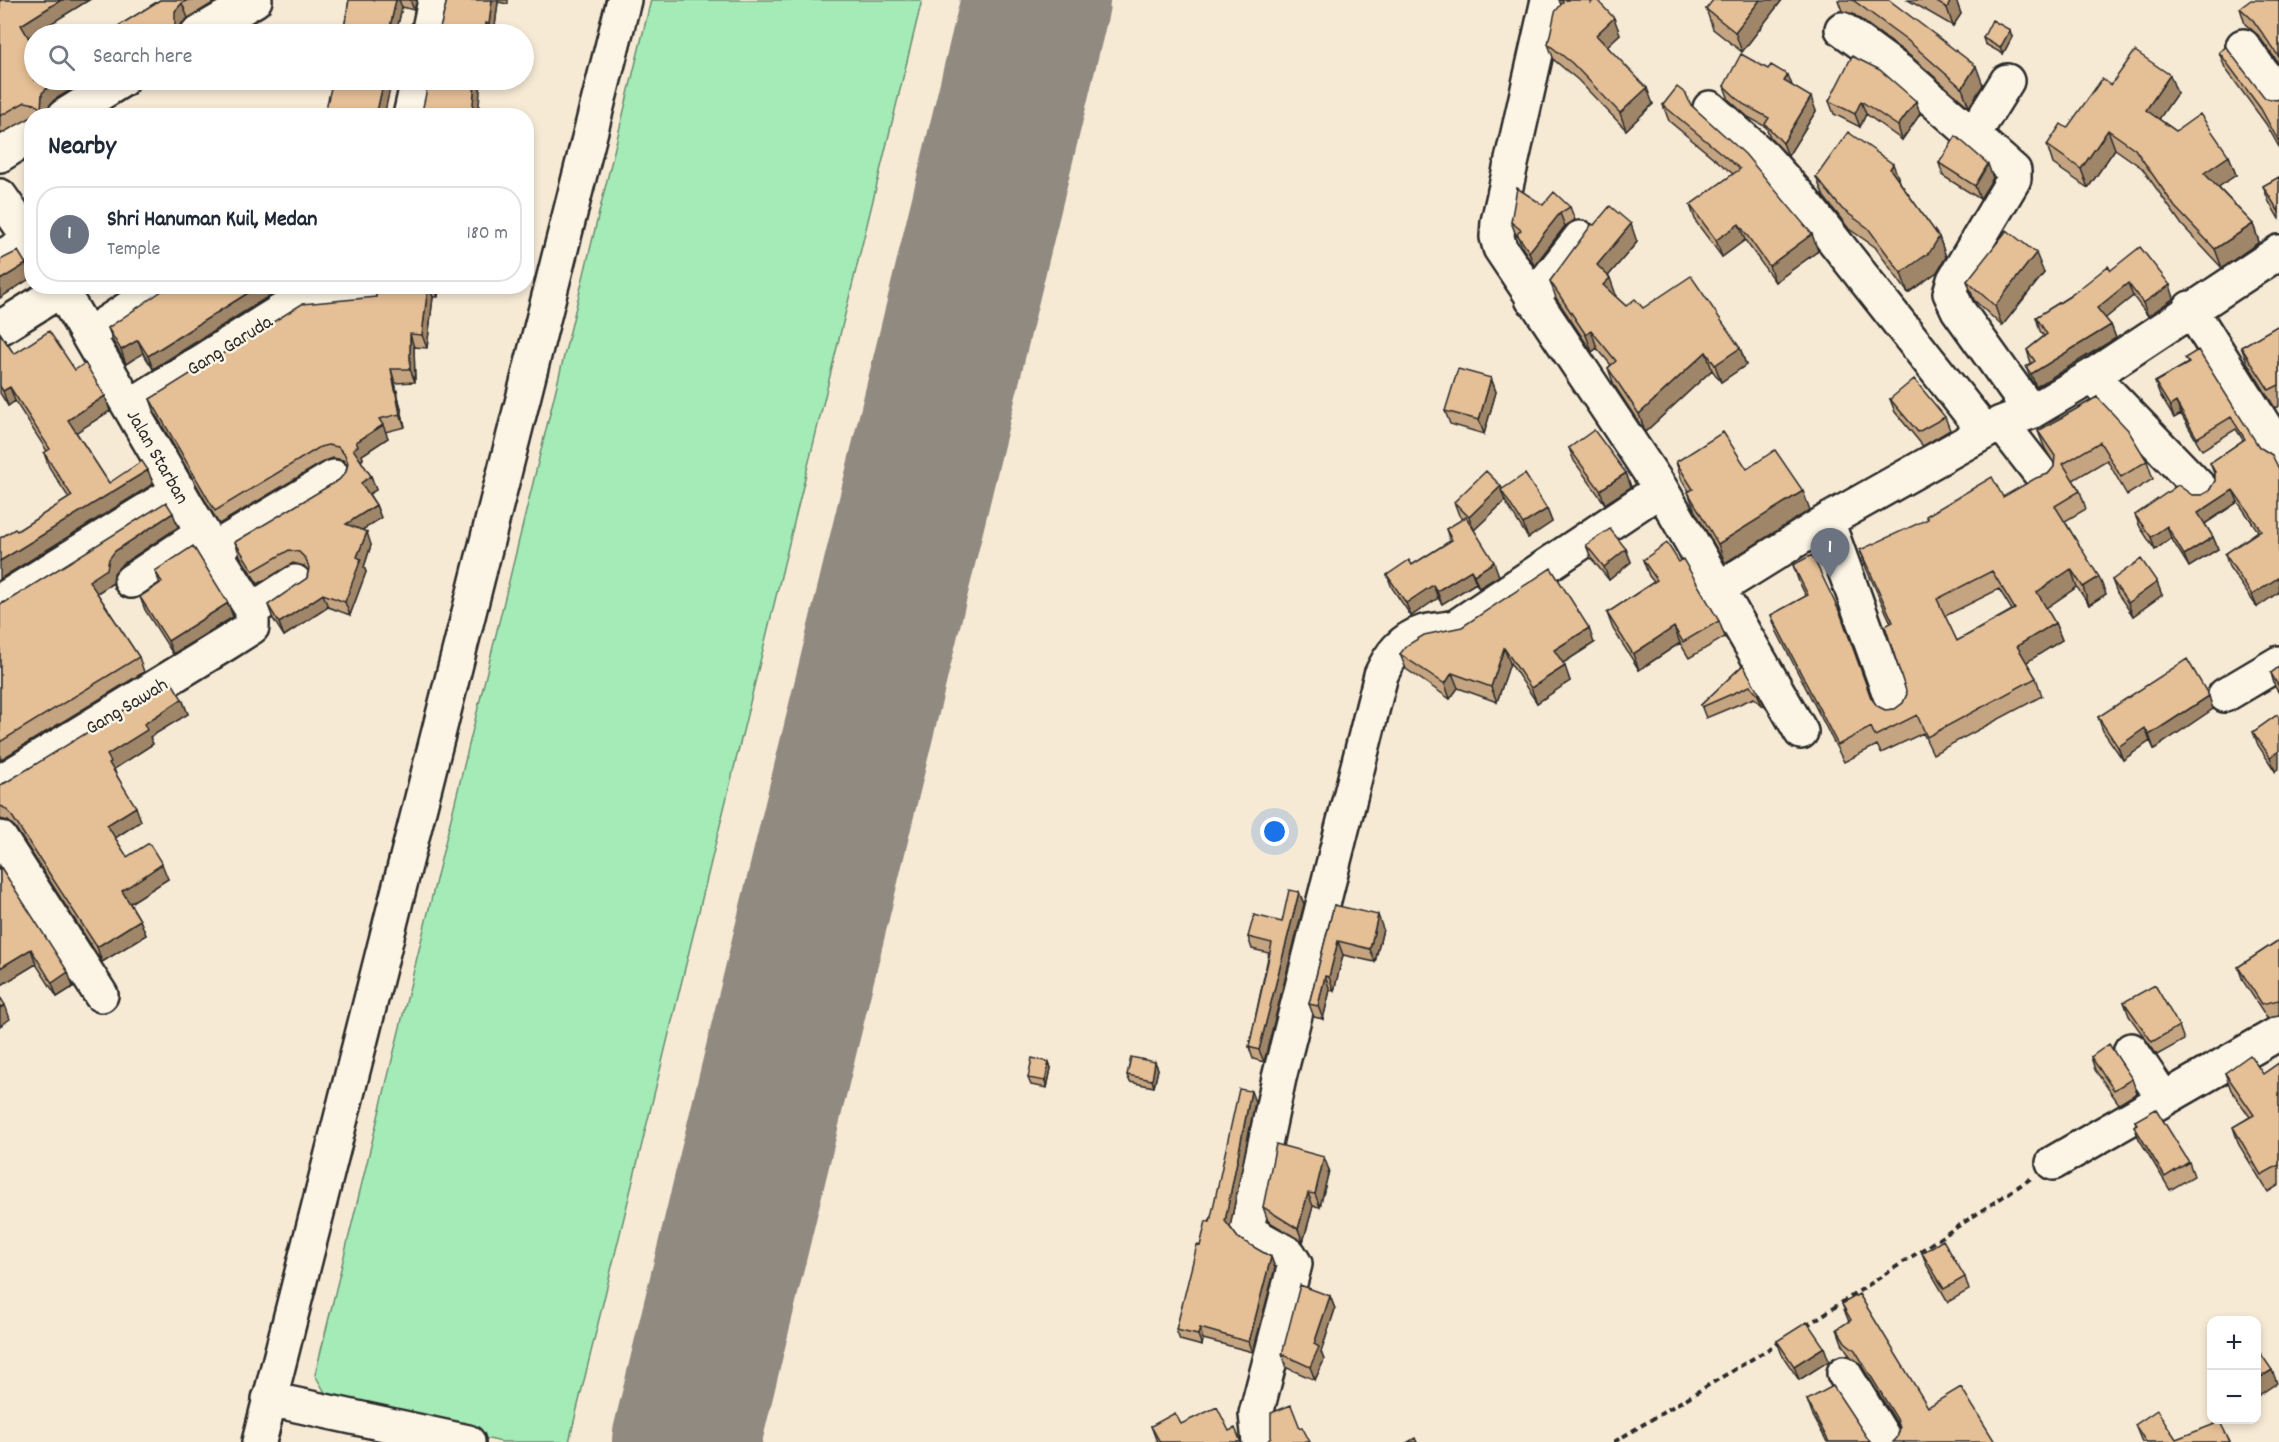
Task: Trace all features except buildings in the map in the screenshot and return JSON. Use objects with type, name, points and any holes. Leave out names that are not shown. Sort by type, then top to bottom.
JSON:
[{"type":"street","points":[[214,24],[255,0]]},
{"type":"street","points":[[430,24],[435,0]]},
{"type":"street","points":[[259,1442],[624,0]]},
{"type":"street","points":[[1548,0],[1500,210],[1497,237],[1505,259],[1661,489],[1801,732]]},
{"type":"street","points":[[1842,30],[1886,59],[2007,162],[2014,171],[2014,179],[1954,280],[1950,293],[2005,422]]},
{"type":"street","points":[[2243,46],[2279,97]]},
{"type":"street","points":[[1974,134],[2007,81]]},
{"type":"street","points":[[77,108],[106,90]]},
{"type":"street","points":[[412,108],[416,90]]},
{"type":"street","points":[[1710,108],[1758,150],[2005,422],[2043,477]]},
{"type":"street","points":[[0,155],[24,140]]},
{"type":"street","points":[[0,196],[24,231]]},
{"type":"street","points":[[1532,299],[1580,238]]},
{"type":"street","points":[[0,258],[24,245]]},
{"type":"street","points":[[1718,589],[1827,521],[2092,376],[2190,308],[2279,252]]},
{"type":"street","points":[[0,328],[51,294]]},
{"type":"street","name":"Jalan Starban","points":[[64,294],[252,619]]},
{"type":"street","points":[[88,335],[150,294]]},
{"type":"street","name":"Gang Garuda","points":[[130,406],[309,294]]},
{"type":"street","points":[[2190,308],[2279,449]]},
{"type":"street","points":[[2092,376],[2201,489]]},
{"type":"street","points":[[131,580],[334,477]]},
{"type":"street","points":[[1259,1442],[1256,1414],[1295,1264],[1289,1254],[1251,1233],[1247,1228],[1279,1078],[1385,665],[1389,656],[1403,643],[1424,632],[1456,626],[1661,489]]},
{"type":"street","points":[[0,601],[179,490]]},
{"type":"street","points":[[1827,521],[1895,709]]},
{"type":"street","name":"Gang Sawah","points":[[0,782],[252,619],[295,582]]},
{"type":"street","points":[[2225,695],[2279,663]]},
{"type":"street","points":[[0,838],[101,995]]},
{"type":"street","points":[[2053,1163],[2279,1033]]},
{"type":"street","points":[[2131,1050],[2164,1100]]},
{"type":"street","points":[[1844,1373],[1886,1442]]},
{"type":"street","points":[[269,1399],[468,1442]]},
{"type":"path","points":[[1799,1331],[2053,1163]]},
{"type":"path","points":[[1614,1442],[1788,1337]]},
{"type":"green space","points":[[651,0],[922,0],[569,1442],[502,1442],[331,1403],[315,1375]]},
{"type":"runway","points":[[686,1442],[1036,0]]},
{"type":"place","name":"Shri Hanuman Kuil, Medan","points":[[1830,578]]}]
